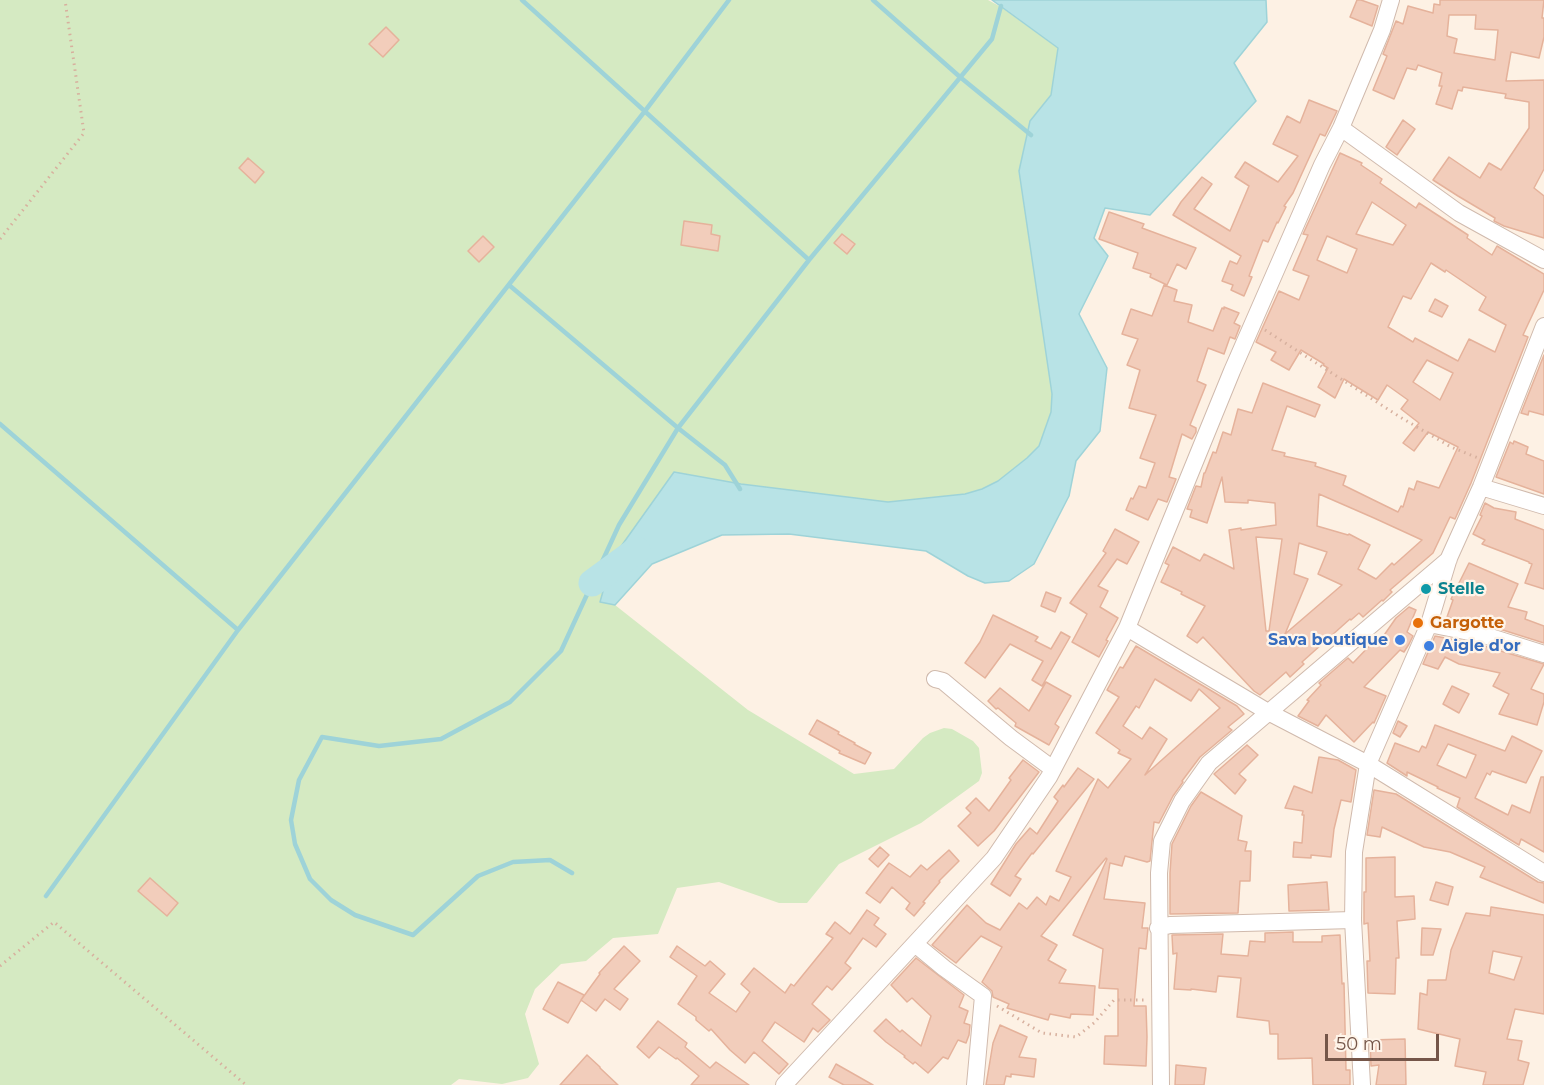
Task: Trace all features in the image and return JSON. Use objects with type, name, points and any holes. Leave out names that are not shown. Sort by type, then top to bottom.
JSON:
[{"type":"street","points":[[784,1085],[994,858],[1053,769],[1127,628],[1232,371],[1322,165],[1341,128],[1382,30],[1391,0]]},
{"type":"street","points":[[1341,128],[1459,213],[1544,260]]},
{"type":"street","points":[[1362,1085],[1353,920],[1354,852],[1368,764],[1429,624],[1449,558],[1481,487],[1544,326]]},
{"type":"street","points":[[1481,487],[1544,506]]},
{"type":"street","points":[[1161,1085],[1159,873],[1162,841],[1182,801],[1209,763],[1449,558]]},
{"type":"street","points":[[1429,624],[1484,635],[1544,654]]},
{"type":"street","points":[[1127,628],[1268,712],[1368,764],[1544,873]]},
{"type":"street","points":[[935,679],[943,681],[1011,738],[1053,769]]},
{"type":"street","points":[[1158,927],[1353,920]]},
{"type":"street","points":[[915,944],[983,996],[975,1085]]},
{"type":"path","points":[[0,239],[84,133],[65,0]]},
{"type":"path","points":[[1254,322],[1400,417],[1451,447],[1491,462]]},
{"type":"path","points":[[0,966],[54,922],[246,1085]]},
{"type":"path","points":[[983,996],[1000,1009],[1042,1033],[1076,1037],[1094,1023],[1114,1000],[1159,999]]},
{"type":"green space","points":[[0,0],[988,0],[1058,48],[1051,95],[1030,121],[1019,171],[1052,394],[1051,412],[1039,446],[998,481],[982,489],[965,494],[888,502],[741,484],[674,472],[600,602],[615,605],[748,710],[854,774],[894,769],[923,738],[944,728],[952,729],[973,741],[979,748],[982,773],[979,781],[921,823],[839,864],[807,903],[779,903],[719,882],[677,888],[658,934],[613,938],[586,961],[561,964],[535,989],[525,1014],[539,1064],[528,1078],[502,1084],[459,1079],[451,1085],[0,1085]]},
{"type":"water","points":[[992,0],[1266,0],[1267,22],[1234,63],[1256,101],[1150,215],[1105,208],[1094,238],[1108,256],[1079,314],[1107,368],[1100,431],[1076,461],[1069,496],[1034,564],[1009,581],[985,583],[968,576],[926,551],[789,534],[722,535],[652,564],[615,605],[600,602],[612,559],[674,472],[741,484],[888,502],[965,494],[982,489],[998,481],[1039,446],[1051,412],[1052,394],[1019,171],[1030,121],[1051,95],[1058,48]]},
{"type":"building","points":[[1357,0],[1378,6],[1372,26],[1350,17]]},
{"type":"building","points":[[1440,0],[1544,0],[1542,18],[1544,18],[1544,37],[1539,58],[1511,52],[1506,81],[1544,80],[1544,169],[1534,188],[1544,196],[1544,238],[1494,221],[1495,218],[1433,180],[1449,157],[1480,178],[1489,163],[1501,170],[1529,128],[1529,102],[1505,98],[1506,94],[1463,87],[1462,91],[1458,90],[1452,109],[1436,104],[1442,86],[1439,86],[1442,73],[1418,65],[1416,70],[1407,68],[1394,99],[1373,90],[1387,56],[1383,54],[1396,21],[1403,24],[1408,6],[1433,13],[1434,4],[1440,5]],"holes":[[[1449,15],[1476,15],[1475,29],[1498,30],[1495,60],[1454,53],[1457,39],[1447,36]]]},
{"type":"building","points":[[386,27],[399,40],[383,57],[369,44]]},
{"type":"building","points":[[1309,100],[1337,111],[1325,136],[1320,134],[1268,242],[1263,240],[1244,296],[1231,290],[1233,285],[1222,281],[1230,261],[1237,264],[1241,256],[1173,215],[1202,177],[1212,184],[1194,209],[1230,231],[1249,186],[1235,177],[1245,162],[1278,182],[1298,156],[1273,144],[1287,116],[1300,123]]},
{"type":"building","points":[[1403,120],[1415,129],[1397,155],[1386,147]]},
{"type":"building","points":[[1340,153],[1362,163],[1361,165],[1382,179],[1380,183],[1416,208],[1419,203],[1468,235],[1467,238],[1492,255],[1497,246],[1544,274],[1544,290],[1523,335],[1528,337],[1471,483],[1455,519],[1450,517],[1433,553],[1390,590],[1392,592],[1383,601],[1363,617],[1359,613],[1350,619],[1302,662],[1304,664],[1290,677],[1286,672],[1260,695],[1203,637],[1197,643],[1187,636],[1205,606],[1161,582],[1169,565],[1165,563],[1173,547],[1200,561],[1204,554],[1234,569],[1229,530],[1276,525],[1275,503],[1248,500],[1248,503],[1225,502],[1222,477],[1207,523],[1190,517],[1192,510],[1187,509],[1196,486],[1201,487],[1204,473],[1213,452],[1216,453],[1223,432],[1231,435],[1238,409],[1252,413],[1263,383],[1320,405],[1315,417],[1287,406],[1272,450],[1285,453],[1284,456],[1316,463],[1315,466],[1346,476],[1343,485],[1398,512],[1401,506],[1403,507],[1409,488],[1414,490],[1417,481],[1439,488],[1458,447],[1428,432],[1414,451],[1403,443],[1419,423],[1401,409],[1408,400],[1387,385],[1378,400],[1344,379],[1335,398],[1318,387],[1328,368],[1324,364],[1301,350],[1289,370],[1271,360],[1276,352],[1256,342],[1279,291],[1299,300],[1309,276],[1293,270],[1308,235],[1303,234]],"holes":[[[1372,202],[1406,225],[1393,245],[1356,234]],[[1327,236],[1357,249],[1347,273],[1317,260]],[[1431,263],[1445,272],[1446,270],[1486,297],[1479,310],[1506,325],[1495,352],[1469,339],[1458,361],[1415,338],[1413,342],[1388,327],[1403,296],[1411,299]],[[1427,360],[1453,373],[1440,400],[1413,382]],[[1319,494],[1422,540],[1394,565],[1392,563],[1376,579],[1358,569],[1370,545],[1348,535],[1317,526]],[[1256,537],[1282,539],[1269,631],[1266,631]],[[1299,543],[1327,552],[1318,574],[1342,585],[1285,634],[1308,579],[1294,574]]]},
{"type":"building","points":[[248,158],[264,172],[255,183],[239,168]]},
{"type":"building","points":[[1109,212],[1144,224],[1142,228],[1196,248],[1186,269],[1177,264],[1167,285],[1150,277],[1151,274],[1133,268],[1138,253],[1099,239]]},
{"type":"building","points":[[684,221],[712,225],[711,234],[720,236],[718,251],[681,245]]},
{"type":"building","points":[[842,234],[855,244],[847,254],[834,243]]},
{"type":"building","points":[[483,236],[494,247],[479,262],[468,251]]},
{"type":"building","points":[[1164,285],[1177,290],[1174,301],[1192,305],[1188,322],[1213,331],[1224,307],[1239,313],[1234,323],[1240,326],[1235,339],[1230,337],[1224,354],[1208,348],[1197,381],[1206,385],[1190,425],[1196,428],[1196,432],[1192,439],[1182,434],[1169,477],[1176,479],[1167,502],[1158,499],[1148,520],[1126,510],[1139,486],[1146,488],[1155,463],[1140,458],[1156,415],[1129,408],[1140,370],[1127,365],[1138,339],[1122,334],[1131,309],[1152,316]]},
{"type":"building","points":[[1435,299],[1448,306],[1442,317],[1429,311]]},
{"type":"building","points":[[1544,355],[1544,415],[1529,411],[1528,415],[1521,413]]},
{"type":"building","points":[[1514,441],[1528,447],[1526,454],[1544,461],[1544,494],[1496,477],[1510,442],[1513,444]]},
{"type":"building","points":[[1485,503],[1494,508],[1516,512],[1515,519],[1544,530],[1544,589],[1525,583],[1532,564],[1482,544],[1485,540],[1473,534],[1482,516],[1480,515]]},
{"type":"building","points":[[1115,529],[1139,542],[1127,564],[1117,559],[1098,586],[1108,591],[1100,607],[1118,618],[1099,657],[1072,642],[1087,614],[1070,603],[1106,553],[1103,551]]},
{"type":"building","points":[[1469,563],[1518,584],[1508,607],[1527,612],[1525,619],[1544,626],[1544,643],[1487,625],[1447,617],[1453,600],[1451,599]]},
{"type":"building","points":[[1046,592],[1061,598],[1055,612],[1041,606]]},
{"type":"building","points":[[1409,607],[1416,610],[1407,632],[1413,636],[1409,644],[1404,652],[1400,650],[1364,687],[1386,696],[1374,723],[1354,742],[1326,715],[1318,726],[1298,716],[1309,701],[1307,700],[1321,685],[1319,683],[1348,658],[1353,663],[1377,638],[1380,641],[1396,618]]},
{"type":"building","points":[[993,615],[1038,637],[1035,641],[1051,649],[1061,632],[1070,637],[1042,686],[1032,680],[1043,661],[1010,644],[985,678],[965,663],[980,642]]},
{"type":"building","points":[[1435,636],[1481,645],[1544,664],[1531,689],[1544,694],[1537,725],[1499,714],[1509,694],[1493,686],[1500,673],[1459,664],[1445,657],[1438,669],[1423,664]]},
{"type":"building","points":[[1136,646],[1237,706],[1244,714],[1228,727],[1232,730],[1200,757],[1182,781],[1159,823],[1154,822],[1150,861],[1125,856],[1122,866],[1110,863],[1104,899],[1145,903],[1142,928],[1148,928],[1146,949],[1139,948],[1134,1006],[1146,1006],[1146,1066],[1104,1064],[1105,1036],[1118,1036],[1118,989],[1099,988],[1103,949],[1073,935],[1106,858],[1041,936],[1057,945],[1048,960],[1066,970],[1059,983],[1095,986],[1093,1015],[1071,1014],[1070,1018],[1050,1014],[1048,1020],[1007,1008],[1009,1004],[993,997],[992,991],[982,982],[1002,947],[981,936],[956,963],[932,945],[967,905],[986,923],[1000,930],[1019,903],[1027,909],[1037,897],[1046,905],[1050,896],[1059,901],[1071,877],[1056,871],[1098,779],[1108,788],[1131,759],[1118,753],[1120,750],[1096,733],[1119,697],[1107,690],[1120,667],[1123,668]],"holes":[[[1155,679],[1191,701],[1199,689],[1220,708],[1145,775],[1167,739],[1150,727],[1142,739],[1123,726],[1136,706],[1139,708]]]},
{"type":"building","points":[[1046,682],[1071,696],[1055,724],[1059,727],[1049,745],[1015,726],[1016,723],[988,701],[1000,688],[1029,711]]},
{"type":"building","points":[[1452,686],[1469,694],[1459,713],[1443,704]]},
{"type":"building","points":[[817,720],[871,753],[865,764],[839,753],[840,751],[809,734]]},
{"type":"building","points":[[1398,721],[1407,726],[1400,737],[1393,733]]},
{"type":"building","points":[[1435,725],[1505,751],[1512,736],[1542,751],[1526,783],[1492,771],[1490,775],[1487,773],[1475,798],[1508,815],[1512,805],[1530,813],[1541,777],[1544,777],[1544,852],[1521,839],[1519,845],[1457,807],[1460,798],[1407,772],[1407,776],[1387,763],[1395,743],[1419,752],[1422,746],[1426,748]],"holes":[[[1448,744],[1476,755],[1466,778],[1437,765]]]},
{"type":"building","points":[[1247,745],[1258,755],[1239,774],[1246,780],[1235,794],[1214,774]]},
{"type":"building","points":[[1319,757],[1338,760],[1356,770],[1351,802],[1341,800],[1334,829],[1331,857],[1311,855],[1311,858],[1293,857],[1294,842],[1302,843],[1304,815],[1302,815],[1303,811],[1285,808],[1294,786],[1312,793]]},
{"type":"building","points":[[1023,760],[1039,772],[994,831],[978,846],[958,826],[971,813],[966,808],[976,798],[989,811]]},
{"type":"building","points":[[1078,768],[1094,779],[1015,876],[1021,879],[1010,896],[991,884],[1016,844],[1030,828],[1037,834],[1058,801],[1054,797]]},
{"type":"building","points":[[1374,790],[1396,794],[1538,882],[1544,883],[1544,903],[1480,877],[1485,867],[1450,852],[1424,847],[1382,827],[1380,837],[1367,835]]},
{"type":"building","points":[[1201,792],[1242,816],[1238,840],[1247,842],[1245,851],[1251,851],[1250,881],[1240,881],[1238,913],[1170,914],[1172,844],[1191,806]]},
{"type":"building","points":[[880,847],[889,855],[878,867],[869,859]]},
{"type":"building","points":[[949,850],[959,861],[939,881],[914,916],[906,909],[910,903],[892,887],[880,903],[866,893],[889,863],[910,877],[921,865],[927,870]]},
{"type":"building","points":[[1395,857],[1395,897],[1414,896],[1415,919],[1397,921],[1399,958],[1396,958],[1395,994],[1368,993],[1367,961],[1370,961],[1368,923],[1364,924],[1366,858]]},
{"type":"building","points":[[150,878],[178,903],[167,916],[138,891]]},
{"type":"building","points":[[1327,882],[1329,910],[1289,911],[1288,885]]},
{"type":"building","points":[[1436,882],[1453,887],[1448,905],[1430,900]]},
{"type":"building","points":[[1491,907],[1544,915],[1544,1014],[1515,1009],[1507,1039],[1522,1041],[1518,1060],[1529,1063],[1523,1085],[1483,1085],[1486,1072],[1455,1066],[1460,1039],[1418,1029],[1420,993],[1427,995],[1428,980],[1446,980],[1451,950],[1466,913],[1490,916]],"holes":[[[1493,951],[1522,957],[1514,980],[1489,973]]]},
{"type":"building","points":[[867,910],[879,918],[874,925],[886,934],[876,947],[863,938],[845,963],[851,968],[832,990],[827,986],[812,1004],[830,1020],[818,1032],[813,1028],[804,1042],[775,1022],[762,1041],[788,1064],[779,1074],[754,1052],[745,1063],[711,1029],[709,1031],[696,1020],[696,1017],[678,1004],[697,976],[670,957],[677,946],[705,966],[710,961],[725,974],[709,993],[736,1012],[750,992],[741,984],[754,968],[785,993],[791,984],[794,986],[833,938],[826,934],[835,922],[850,934]]},
{"type":"building","points":[[1422,928],[1441,929],[1433,955],[1421,955]]},
{"type":"building","points":[[1293,932],[1293,942],[1322,942],[1322,936],[1340,935],[1342,984],[1344,983],[1346,1070],[1350,1070],[1350,1085],[1313,1085],[1312,1058],[1278,1059],[1278,1034],[1270,1034],[1269,1021],[1237,1017],[1241,978],[1218,976],[1216,992],[1174,989],[1177,953],[1173,954],[1172,935],[1223,934],[1221,954],[1248,956],[1250,941],[1265,942],[1265,933]]},
{"type":"building","points":[[624,946],[640,961],[614,989],[628,999],[620,1010],[605,999],[596,1011],[581,1000],[599,973]]},
{"type":"building","points":[[916,958],[964,995],[959,1007],[968,1011],[964,1023],[970,1025],[966,1043],[958,1040],[948,1059],[943,1057],[928,1073],[915,1062],[913,1064],[904,1057],[874,1031],[886,1019],[921,1046],[931,1016],[912,998],[907,1002],[891,985]]},
{"type":"building","points":[[558,982],[584,995],[568,1023],[543,1009]]},
{"type":"building","points":[[658,1021],[687,1043],[685,1047],[710,1068],[716,1062],[749,1085],[691,1085],[699,1076],[677,1058],[659,1047],[649,1058],[637,1047]]},
{"type":"building","points":[[1000,1025],[1027,1037],[1019,1057],[1036,1059],[1034,1077],[1011,1074],[1011,1077],[1006,1076],[1004,1085],[986,1085],[993,1043]]},
{"type":"building","points":[[1405,1039],[1406,1085],[1376,1085],[1379,1065],[1371,1066],[1370,1040]]},
{"type":"building","points":[[587,1055],[600,1067],[618,1085],[560,1085]]},
{"type":"building","points":[[836,1064],[873,1085],[844,1085],[829,1077]]},
{"type":"building","points":[[1176,1065],[1206,1068],[1204,1085],[1175,1085]]},
{"type":"waterway","points":[[522,0],[809,260],[992,39],[1001,6]]},
{"type":"waterway","points":[[46,896],[238,630],[645,111],[729,0]]},
{"type":"waterway","points":[[873,0],[960,77],[1031,135]]},
{"type":"waterway","points":[[572,873],[550,860],[513,862],[478,876],[413,935],[355,915],[331,900],[310,879],[295,844],[291,820],[299,780],[322,737],[379,746],[441,739],[510,702],[561,651],[619,525],[678,428],[809,260]]},
{"type":"waterway","points":[[509,285],[725,465],[740,489]]},
{"type":"waterway","points":[[0,424],[238,630]]},
{"type":"waterway","points":[[592,583],[637,550]]},
{"type":"place","name":"Stelle","points":[[1426,589]]},
{"type":"place","name":"Gargotte","points":[[1418,623]]},
{"type":"place","name":"Sava boutique","points":[[1400,640]]},
{"type":"place","name":"Aigle d'or","points":[[1429,646]]}]
